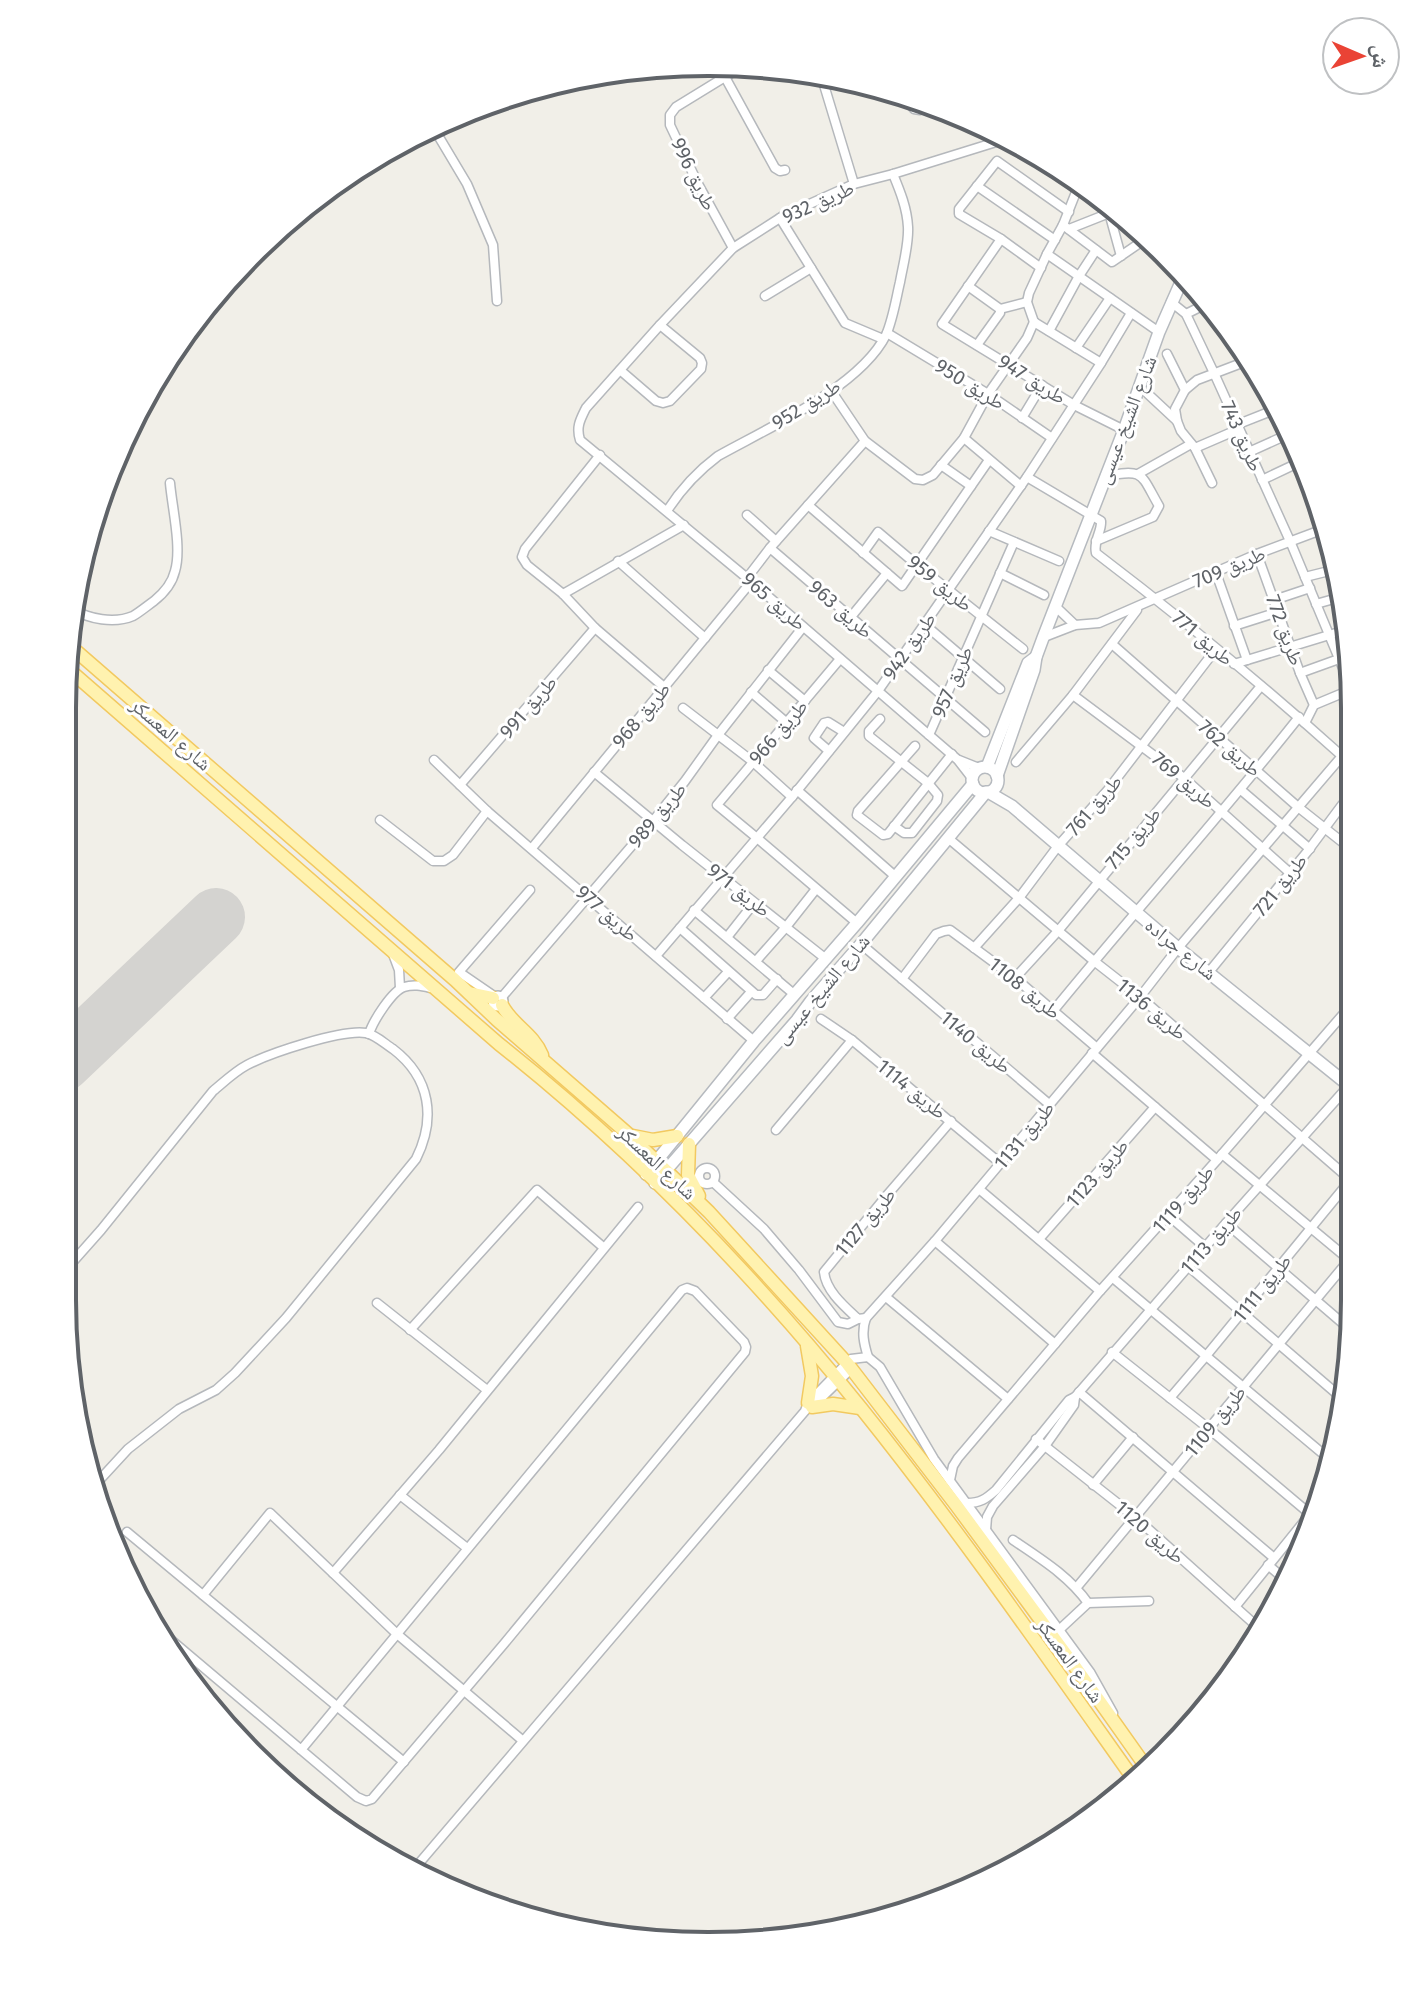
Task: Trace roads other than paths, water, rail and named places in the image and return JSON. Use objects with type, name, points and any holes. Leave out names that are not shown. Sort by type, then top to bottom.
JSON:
[{"type":"main road","name":"شارع المعسكر","points":[[78,653],[627,1133],[709,1212],[849,1366],[965,1517],[1141,1761]]},
{"type":"main road","name":"شارع المعسكر","points":[[77,676],[597,1126],[728,1256],[861,1408],[958,1536],[1129,1772]]},
{"type":"main road","points":[[469,993],[498,999],[509,1016],[533,1038],[545,1061]]},
{"type":"main road","points":[[627,1133],[653,1140],[677,1136]]},
{"type":"main road","points":[[689,1144],[688,1175],[709,1212]]},
{"type":"main road","points":[[807,1343],[812,1376],[808,1407],[833,1404],[861,1408]]},
{"type":"street","points":[[725,77],[775,168],[785,170]]},
{"type":"street","name":"طريق 996","points":[[725,77],[676,107],[670,115],[670,125],[733,248]]},
{"type":"street","points":[[825,87],[854,184]]},
{"type":"street","points":[[439,137],[467,184],[493,245],[497,301]]},
{"type":"street","name":"طريق 932","points":[[588,446],[580,440],[577,432],[586,408],[733,248],[780,218],[854,184],[992,143]]},
{"type":"street","points":[[1041,268],[959,214],[959,209],[995,162],[1000,161],[1069,212]]},
{"type":"street","name":"طريق 952","points":[[667,511],[684,487],[710,462],[832,392],[863,366],[885,336],[896,300],[909,229],[905,205],[893,174]]},
{"type":"street","points":[[977,186],[1055,240]]},
{"type":"street","points":[[1076,194],[1066,227],[1047,254],[1027,302],[1034,322],[1101,363]]},
{"type":"street","points":[[1066,227],[1104,215]]},
{"type":"street","name":"طريق 950","points":[[780,218],[845,323],[885,336],[988,394],[1052,438]]},
{"type":"street","points":[[1116,225],[1121,256]]},
{"type":"street","points":[[1066,227],[1112,262],[1138,244]]},
{"type":"street","points":[[1000,309],[968,286],[1001,239]]},
{"type":"street","points":[[1049,331],[1096,250]]},
{"type":"street","points":[[1047,254],[1159,332]]},
{"type":"street","points":[[765,296],[811,268]]},
{"type":"street","name":"طريق 947","points":[[968,286],[942,324],[1074,405],[1124,430]]},
{"type":"street","name":"شارع الشيخ عيسى","points":[[650,1178],[689,1144],[992,786],[1043,638],[1179,286]]},
{"type":"street","points":[[1076,348],[1110,298]]},
{"type":"street","points":[[1000,309],[1027,302]]},
{"type":"street","name":"طريق 743","points":[[1171,302],[1186,314],[1339,656]]},
{"type":"street","points":[[1186,314],[1198,308]]},
{"type":"street","points":[[977,345],[1000,309]]},
{"type":"street","name":"طريق 942","points":[[656,956],[795,794],[878,691],[1021,486],[1131,313]]},
{"type":"street","points":[[832,392],[865,441],[915,479],[923,480],[933,475],[964,438],[1034,322]]},
{"type":"street","points":[[620,370],[656,401],[663,403],[670,401],[701,369],[700,358],[660,325]]},
{"type":"street","points":[[1167,354],[1185,390]]},
{"type":"street","points":[[1212,483],[1193,446],[1181,431],[1175,409],[1185,390],[1197,380],[1238,364]]},
{"type":"street","points":[[1022,418],[1042,385]]},
{"type":"street","points":[[1148,394],[1177,421]]},
{"type":"street","points":[[1138,474],[1268,413]]},
{"type":"street","points":[[964,438],[1021,486]]},
{"type":"street","points":[[1249,452],[1280,438]]},
{"type":"street","name":"طريق 968","points":[[532,848],[705,638],[773,545],[865,441]]},
{"type":"street","name":"طريق 965","points":[[588,446],[978,774]]},
{"type":"street","points":[[600,455],[525,549],[522,557],[595,628],[664,687]]},
{"type":"street","points":[[808,505],[902,586],[989,460]]},
{"type":"street","points":[[941,465],[971,486]]},
{"type":"street","points":[[1262,480],[1293,465]]},
{"type":"street","points":[[1095,541],[1153,517],[1159,506],[1138,474],[1129,472],[1105,476]]},
{"type":"street","points":[[1027,477],[1089,519],[1101,521],[1095,541]]},
{"type":"street","points":[[83,614],[111,620],[132,616],[170,585],[176,569],[177,553],[170,483]]},
{"type":"street","name":"طريق 963","points":[[747,515],[773,545],[850,618],[985,732]]},
{"type":"street","points":[[563,594],[684,525]]},
{"type":"street","points":[[989,531],[1059,561]]},
{"type":"street","name":"طريق 959","points":[[863,553],[878,532],[1023,649]]},
{"type":"street","name":"طريق 709","points":[[1043,638],[1075,625],[1099,623],[1138,608],[1257,554],[1315,532]]},
{"type":"street","name":"طريق 771","points":[[1095,541],[1096,553],[1155,598],[1341,755]]},
{"type":"street","name":"طريق 957","points":[[929,735],[1014,542]]},
{"type":"street","name":"طريق 772","points":[[1257,554],[1314,705]]},
{"type":"street","points":[[618,561],[705,638]]},
{"type":"street","points":[[1305,577],[1326,572]]},
{"type":"street","points":[[850,618],[887,573]]},
{"type":"street","points":[[1000,573],[1044,595]]},
{"type":"street","name":"طريق 771","points":[[1216,573],[1247,660]]},
{"type":"street","points":[[1274,600],[1310,588]]},
{"type":"street","points":[[1316,604],[1332,600]]},
{"type":"street","points":[[1055,606],[1075,625]]},
{"type":"street","name":"طريق 709","points":[[1016,762],[1073,695],[1138,608]]},
{"type":"street","points":[[1234,626],[1278,612]]},
{"type":"street","points":[[924,624],[1000,689]]},
{"type":"street","name":"طريق 989","points":[[498,999],[653,821],[803,627]]},
{"type":"street","name":"طريق 991","points":[[460,785],[595,628]]},
{"type":"street","points":[[1234,664],[1337,633]]},
{"type":"street","name":"طريق 762","points":[[1112,644],[1341,841]]},
{"type":"street","name":"طريق 761","points":[[974,948],[1107,791],[1216,649]]},
{"type":"street","name":"شارع الشيخ عيسى","points":[[661,1166],[677,1136],[754,1041],[896,877],[978,774],[1028,663],[1036,657]]},
{"type":"street","points":[[1300,673],[1339,658]]},
{"type":"street","name":"طريق 966","points":[[757,838],[717,805],[840,659]]},
{"type":"street","points":[[768,670],[805,701]]},
{"type":"street","name":"طريق 715","points":[[1015,978],[1058,931],[1261,686]]},
{"type":"street","points":[[751,692],[787,723]]},
{"type":"street","points":[[1054,1010],[1135,911],[1314,705],[1341,692]]},
{"type":"street","name":"طريق 769","points":[[1073,695],[1184,778],[1290,873]]},
{"type":"street","points":[[683,708],[896,877]]},
{"type":"street","points":[[880,719],[869,731],[869,736],[928,783],[938,795],[937,801],[912,833],[904,833],[894,826]]},
{"type":"street","points":[[829,751],[814,738],[824,723],[828,722],[844,732]]},
{"type":"street","points":[[915,746],[858,811],[857,815],[883,835],[888,834],[928,783],[955,757]]},
{"type":"street","name":"طريق 1131","points":[[862,1319],[886,1297],[935,1241],[1341,757]]},
{"type":"street","name":"طريق 977","points":[[434,760],[487,811],[754,1041]]},
{"type":"street","points":[[993,770],[992,786],[978,790],[978,774],[993,770]]},
{"type":"street","name":"طريق 971","points":[[594,772],[826,959]]},
{"type":"street","name":"شارع جراده","points":[[992,786],[1178,948],[1341,1077]]},
{"type":"street","points":[[1241,790],[1310,849]]},
{"type":"street","name":"طريق 721","points":[[1209,972],[1341,809]]},
{"type":"street","points":[[380,820],[433,861],[444,861],[453,855],[487,811]]},
{"type":"street","points":[[757,838],[857,923]]},
{"type":"street","name":"طريق 1136","points":[[948,838],[1140,997],[1341,1171]]},
{"type":"street","points":[[756,961],[816,889]]},
{"type":"street","points":[[498,999],[459,972],[530,890]]},
{"type":"street","points":[[728,936],[754,903]]},
{"type":"street","points":[[694,910],[795,995]]},
{"type":"street","points":[[680,928],[756,995],[763,995],[777,979]]},
{"type":"street","name":"طريق 1108","points":[[902,979],[936,934],[950,930],[1054,1010],[1095,1050]]},
{"type":"street","name":"طريق 1140","points":[[861,944],[1049,1104]]},
{"type":"street","points":[[391,950],[399,970],[400,988]]},
{"type":"street","points":[[704,998],[728,972]]},
{"type":"street","points":[[369,1034],[374,1020],[400,988],[416,985],[436,988]]},
{"type":"street","points":[[727,1019],[751,992]]},
{"type":"street","name":"طريق 1119","points":[[949,1481],[958,1458],[1341,1017]]},
{"type":"street","name":"طريق 1114","points":[[821,1019],[852,1040],[1000,1163]]},
{"type":"street","points":[[76,1258],[213,1091],[249,1064],[347,1033],[369,1034],[398,1053],[414,1071],[424,1090],[428,1124],[424,1144],[416,1159],[286,1318],[216,1390],[179,1409],[128,1449],[102,1477]]},
{"type":"street","points":[[776,1130],[852,1040]]},
{"type":"street","points":[[1095,1050],[1155,1107],[1260,1185],[1341,1251]]},
{"type":"street","name":"طريق 1113","points":[[967,1503],[978,1503],[987,1498],[1069,1400],[1077,1395],[1301,1137],[1341,1095]]},
{"type":"street","name":"طريق 1123","points":[[1039,1239],[1155,1107]]},
{"type":"street","name":"طريق 1127","points":[[862,1319],[830,1289],[824,1272],[951,1121]]},
{"type":"street","points":[[713,1182],[764,1229],[838,1322],[848,1324],[862,1319],[863,1341],[868,1357],[880,1367],[949,1481],[1100,1688],[1128,1742]]},
{"type":"street","points":[[979,1189],[1100,1291]]},
{"type":"street","points":[[410,1330],[537,1190],[603,1247]]},
{"type":"street","name":"طريق 1111","points":[[1170,1398],[1341,1193]]},
{"type":"street","points":[[333,1573],[638,1207]]},
{"type":"street","points":[[1168,1215],[1205,1247]]},
{"type":"street","points":[[1226,1223],[1340,1321]]},
{"type":"street","points":[[935,1241],[1055,1344]]},
{"type":"street","points":[[1188,1266],[1334,1392]]},
{"type":"street","points":[[812,1287],[824,1272]]},
{"type":"street","name":"طريق 1109","points":[[1077,1587],[1341,1272]]},
{"type":"street","points":[[1113,1278],[1322,1453]]},
{"type":"street","points":[[182,1649],[301,1750],[360,1799],[366,1801],[374,1797],[745,1352],[744,1342],[695,1291],[684,1289],[301,1750]]},
{"type":"street","points":[[886,1297],[1008,1399]]},
{"type":"street","points":[[377,1303],[487,1390]]},
{"type":"street","points":[[1112,1352],[1307,1503]]},
{"type":"street","points":[[420,1862],[808,1407],[849,1366],[851,1359],[868,1357]]},
{"type":"street","points":[[1077,1395],[1174,1471],[1279,1572]]},
{"type":"street","name":"طريق 1113","points":[[986,1530],[987,1517],[993,1506],[1045,1446],[1074,1405],[1077,1395]]},
{"type":"street","points":[[1093,1485],[1133,1437]]},
{"type":"street","name":"طريق 1120","points":[[1036,1439],[1135,1517],[1252,1622]]},
{"type":"street","points":[[934,1459],[949,1461],[958,1458]]},
{"type":"street","points":[[400,1495],[467,1548]]},
{"type":"street","points":[[203,1595],[270,1513],[397,1634],[522,1740]]},
{"type":"street","points":[[1235,1607],[1297,1531]]},
{"type":"street","points":[[127,1532],[404,1762]]},
{"type":"street","points":[[1013,1540],[1077,1587],[1088,1603]]},
{"type":"street","points":[[1059,1630],[1088,1603],[1149,1601]]}]
